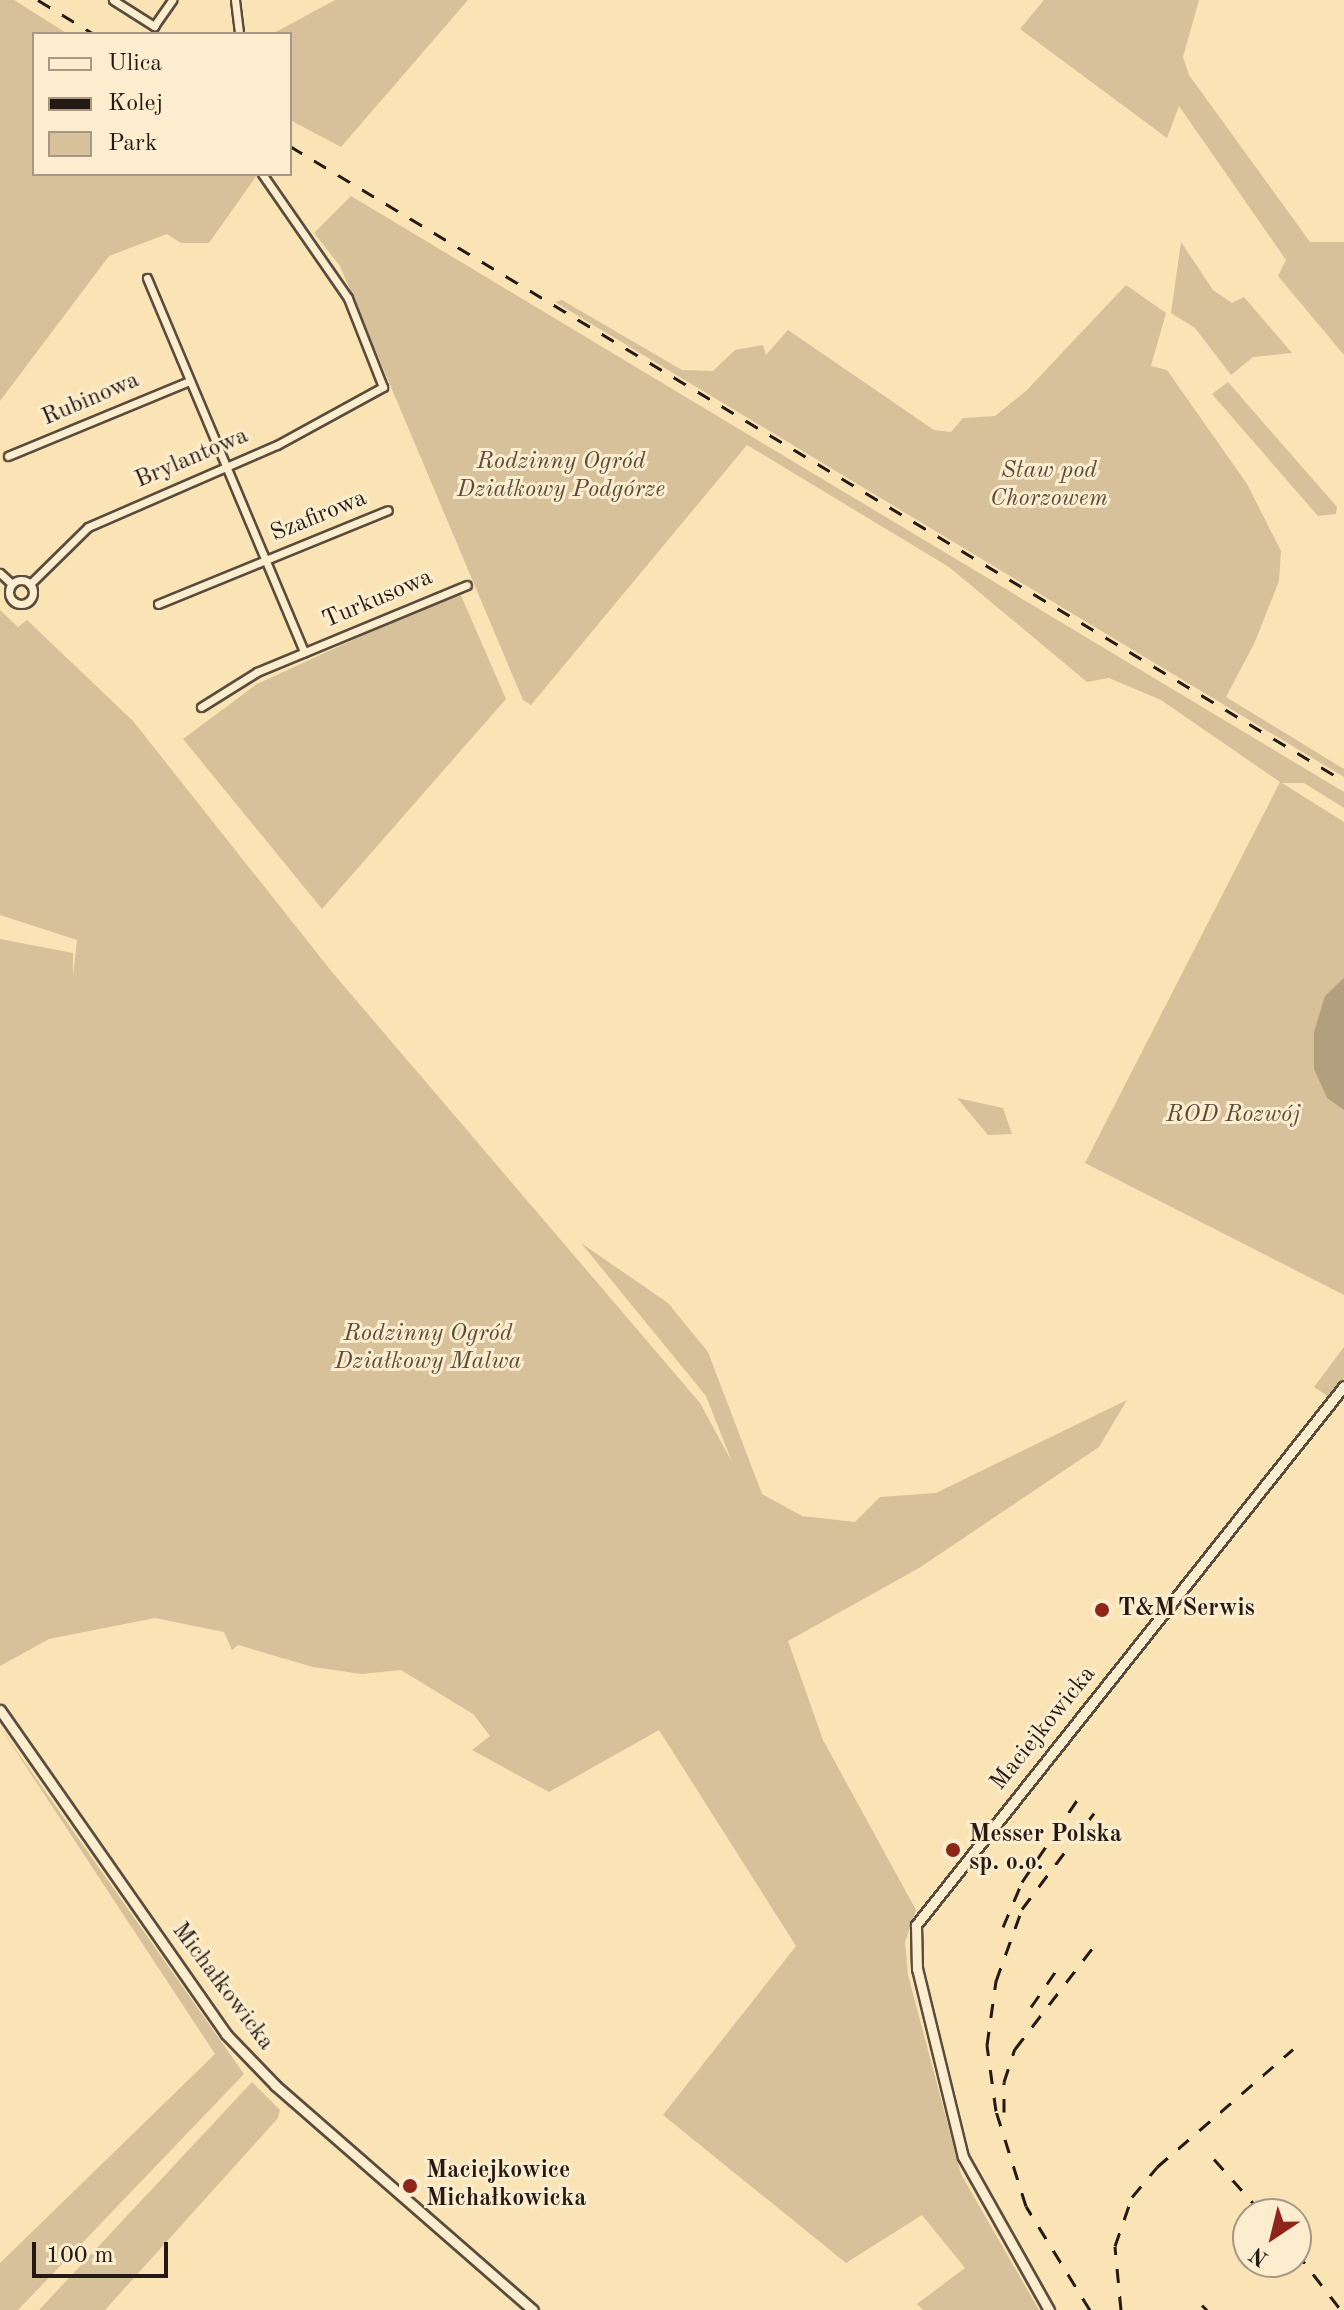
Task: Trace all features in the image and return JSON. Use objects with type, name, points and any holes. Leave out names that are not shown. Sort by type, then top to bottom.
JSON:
[{"type":"street","points":[[113,0],[154,26],[172,0]]},
{"type":"street","points":[[235,0],[239,32]]},
{"type":"street","name":"Brylantowa","points":[[12,584],[10,597],[21,604],[32,597],[30,584],[88,527],[225,467],[383,387],[348,298],[263,176]]},
{"type":"street","points":[[147,278],[225,467]]},
{"type":"street","name":"Rubinowa","points":[[8,456],[189,381]]},
{"type":"street","name":"Szafirowa","points":[[225,467],[265,560]]},
{"type":"street","name":"Szafirowa","points":[[158,604],[388,510]]},
{"type":"street","name":"Turkusowa","points":[[265,560],[304,652]]},
{"type":"street","points":[[0,573],[12,584],[30,584]]},
{"type":"street","name":"Turkusowa","points":[[201,707],[257,672],[467,585]]},
{"type":"street","name":"Maciejkowicka","points":[[1049,2310],[963,2157],[917,1969],[916,1925],[1344,1386]]},
{"type":"street","name":"Michałkowicka","points":[[0,1710],[226,2034],[275,2085],[533,2310]]},
{"type":"green space","points":[[0,0],[14,0],[65,32],[32,32],[32,176],[256,176],[209,243],[181,243],[167,234],[109,256],[0,401]]},
{"type":"green space","points":[[335,0],[468,0],[341,147],[292,121],[292,32],[276,32]]},
{"type":"green space","points":[[1044,0],[1199,0],[1183,57],[1189,75],[1310,242],[1344,242],[1344,355],[1278,276],[1286,260],[1179,106],[1167,138],[1020,29]]},
{"type":"green space","points":[[351,196],[1344,792],[1344,808],[1304,783],[1282,783],[1344,822],[1344,1295],[1085,1163],[1280,782],[1161,700],[1109,678],[1087,682],[949,567],[747,445],[531,705],[523,700],[340,266],[314,233]]},
{"type":"green space","points":[[1181,242],[1213,290],[1232,303],[1244,297],[1292,353],[1253,357],[1231,375],[1195,328],[1171,313]]},
{"type":"green space","name":"Staw pod Chorzowem","points":[[1126,285],[1166,313],[1151,366],[1167,370],[1247,484],[1281,551],[1279,581],[1254,644],[1226,697],[1344,769],[1344,777],[555,302],[562,300],[682,370],[713,371],[735,350],[763,345],[766,355],[788,330],[934,430],[951,432],[963,418],[995,416],[1026,391]]},
{"type":"green space","points":[[1228,382],[1337,507],[1336,514],[1318,516],[1212,394]]},
{"type":"green space","points":[[459,591],[506,699],[322,909],[183,739],[257,684]]},
{"type":"green space","name":"Rodzinny Ogród Działkowy Malwa","points":[[0,610],[18,627],[27,620],[133,721],[332,972],[700,1403],[732,1462],[706,1396],[581,1243],[668,1303],[708,1352],[762,1494],[802,1516],[855,1522],[880,1497],[936,1493],[1127,1400],[1099,1447],[919,1568],[788,1641],[823,1740],[916,1910],[905,1942],[908,1975],[961,2174],[1039,2310],[923,2310],[917,2304],[965,2268],[922,2215],[846,2263],[663,2115],[796,1946],[659,1730],[549,1792],[472,1750],[490,1736],[473,1714],[401,1670],[362,1674],[313,1667],[238,1645],[232,1650],[224,1632],[155,1618],[49,1639],[0,1666],[0,939],[73,953],[73,976],[77,940],[0,915]]},
{"type":"green space","points":[[957,1098],[1003,1108],[1012,1134],[988,1135]]},
{"type":"green space","points":[[1344,1347],[1344,1378],[1329,1397],[1314,1387]]},
{"type":"green space","points":[[0,1727],[244,2074],[18,2310],[0,2310],[0,2263],[215,2054]]},
{"type":"green space","points":[[252,2082],[280,2110],[278,2118],[105,2310],[39,2310]]},
{"type":"shaded area","points":[[1344,978],[1344,1110],[1327,1098],[1314,1069],[1314,1032],[1325,996]]},
{"type":"railway","points":[[38,0],[91,32]]},
{"type":"railway","points":[[292,147],[1344,781]]},
{"type":"railway","points":[[1003,1927],[1022,1882],[1077,1800]]},
{"type":"railway","points":[[1090,2310],[1026,2206],[996,2111],[987,2045],[996,1981],[1022,1909],[1094,1813]]},
{"type":"railway","points":[[1004,2112],[1004,2082],[1015,2049],[1094,1946]]},
{"type":"railway","points":[[1031,2007],[1060,1965]]},
{"type":"railway","points":[[1121,2310],[1115,2246],[1132,2197],[1157,2167],[1293,2049]]},
{"type":"railway","points":[[1214,2159],[1249,2198]]},
{"type":"railway","points":[[1312,2273],[1341,2310]]},
{"type":"railway","points":[[1202,2305],[1207,2310]]},
{"type":"place","name":"T&M Serwis","points":[[1102,1610]]},
{"type":"place","name":"Messer Polska sp. o.o.","points":[[953,1850]]},
{"type":"place","name":"Maciejkowice Michałkowicka","points":[[410,2186]]},
{"type":"park label","name":"Rodzinny Ogród Działkowy Podgórze","points":[[561,477]]},
{"type":"park label","name":"ROD Rozwój","points":[[1233,1116]]}]
